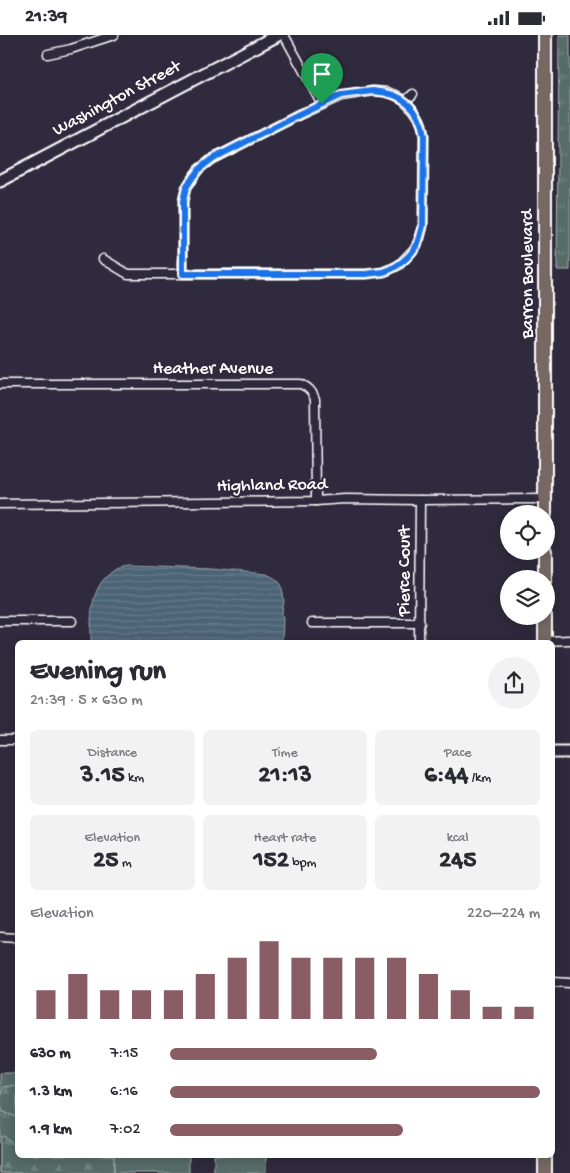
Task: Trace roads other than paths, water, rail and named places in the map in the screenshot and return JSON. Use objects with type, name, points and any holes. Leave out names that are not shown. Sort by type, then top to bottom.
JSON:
[{"type":"main road","name":"Washington Street","points":[[0,181],[278,35]]},
{"type":"main road","name":"Barron Boulevard","points":[[545,35],[545,505]]},
{"type":"main road","points":[[545,625],[545,640]]},
{"type":"main road","points":[[555,752],[570,752]]},
{"type":"main road","points":[[545,1158],[545,1173]]},
{"type":"street","points":[[48,54],[71,49],[114,35]]},
{"type":"street","points":[[284,35],[322,104]]},
{"type":"street","points":[[103,259],[128,274],[183,274],[366,274],[384,272],[399,265],[409,260],[420,238],[423,226],[424,136],[422,125],[413,109],[396,95],[387,92],[373,91],[341,95],[212,159],[199,169],[186,188],[183,201],[183,274]]},
{"type":"street","points":[[405,101],[413,94]]},
{"type":"street","name":"Heather Avenue","points":[[0,384],[301,384],[312,391],[315,399],[316,501]]},
{"type":"street","name":"Highland Road","points":[[0,504],[316,501],[345,499],[545,499]]},
{"type":"street","name":"Pierce Court","points":[[419,640],[420,500]]},
{"type":"street","points":[[0,621],[72,621]]},
{"type":"street","points":[[312,623],[420,623]]},
{"type":"street","points":[[555,641],[570,641]]},
{"type":"street","points":[[0,740],[15,740]]},
{"type":"street","points":[[0,937],[15,937]]},
{"type":"street","points":[[555,982],[570,983]]},
{"type":"water","points":[[127,566],[211,569],[267,574],[281,584],[284,602],[282,611],[282,640],[91,640],[92,607],[97,590],[107,576],[118,568]]}]
